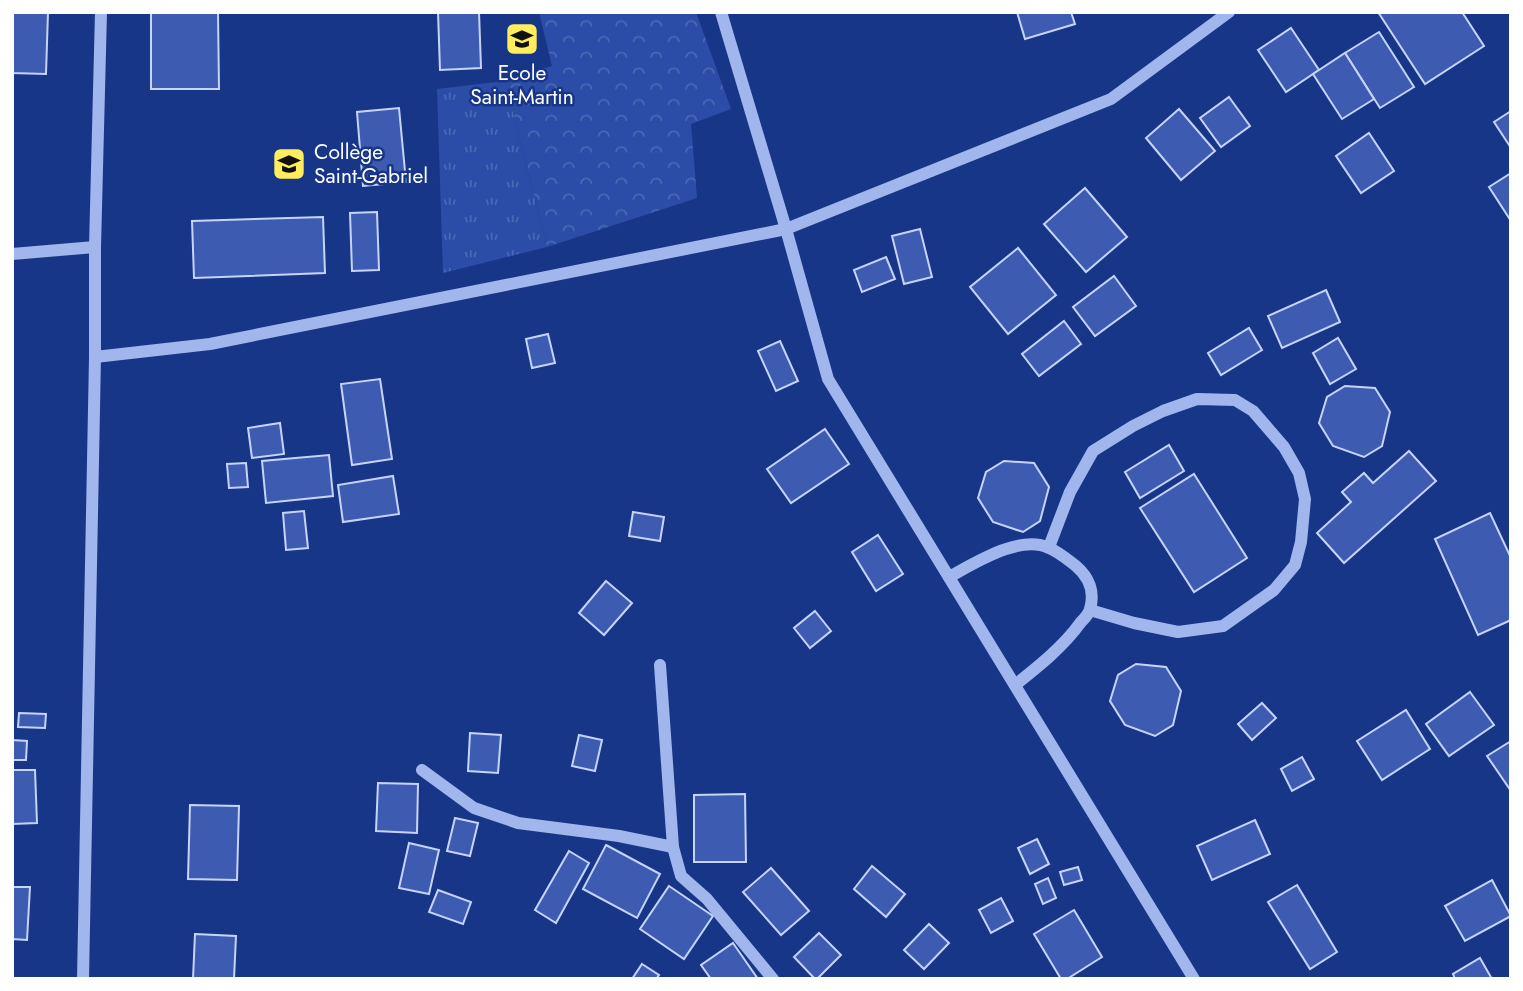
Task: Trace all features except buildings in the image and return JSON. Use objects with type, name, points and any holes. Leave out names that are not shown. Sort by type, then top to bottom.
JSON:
[{"type":"street","points":[[83,979],[101,12]]},
{"type":"street","points":[[721,12],[828,379],[1194,979]]},
{"type":"street","points":[[95,357],[210,344],[786,229],[1111,99],[1229,12]]},
{"type":"street","points":[[12,254],[95,247]]},
{"type":"street","points":[[1049,547],[1070,492],[1093,451],[1163,411],[1196,398],[1236,400],[1253,411],[1284,447],[1299,473],[1305,499],[1301,542],[1295,565],[1273,590],[1223,626],[1178,632],[1090,610]]},
{"type":"street","points":[[949,577],[1009,548],[1033,544],[1049,547],[1086,575],[1091,590],[1090,610],[1047,660],[1015,685]]},
{"type":"street","points":[[660,665],[673,847],[681,876],[707,899],[773,979]]},
{"type":"street","points":[[422,771],[474,808],[517,823],[619,836],[673,847]]},
{"type":"green space","points":[[539,12],[696,12],[731,109],[691,124],[697,198],[547,247],[505,81],[552,66]]},
{"type":"green space","points":[[505,81],[547,247],[443,273],[437,89]]},
{"type":"place","name":"Ecole Saint-Martin","points":[[522,39]]},
{"type":"place","name":"Collège Saint-Gabriel","points":[[289,164]]}]
